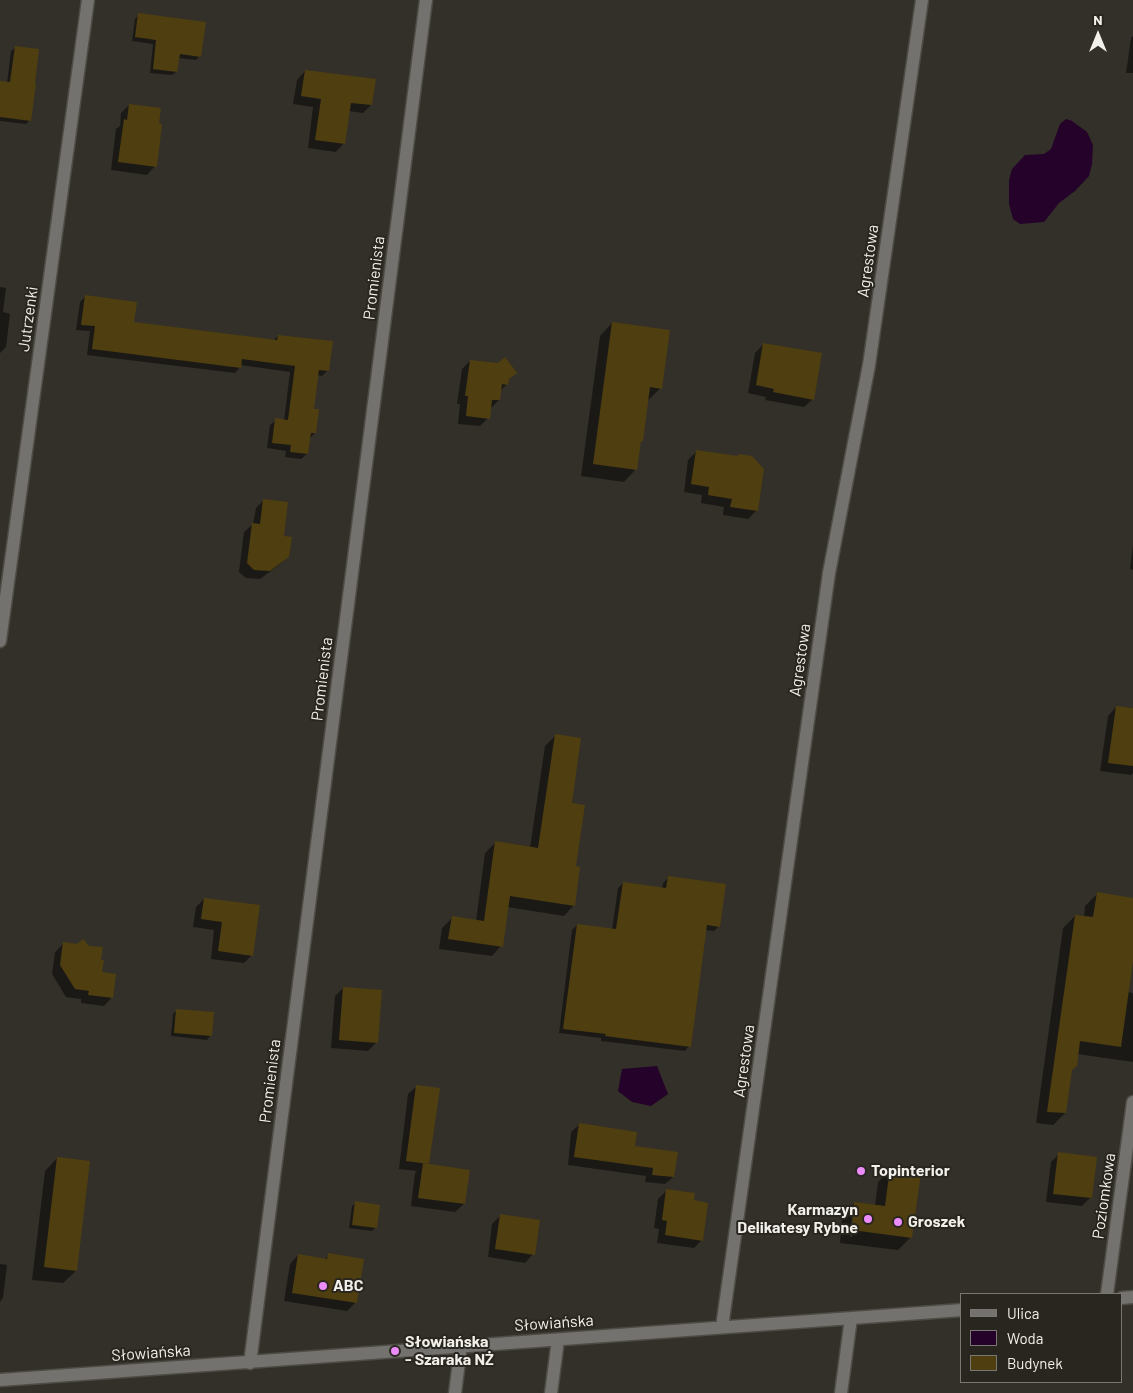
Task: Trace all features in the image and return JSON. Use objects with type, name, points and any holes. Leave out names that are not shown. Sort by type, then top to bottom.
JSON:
[{"type":"street","name":"Jutrzenki","points":[[0,642],[88,0]]},
{"type":"street","name":"Promienista","points":[[250,1363],[426,0]]},
{"type":"street","name":"Agrestowa","points":[[722,1327],[829,574],[869,365],[922,0]]},
{"type":"street","name":"Poziomkowa","points":[[1107,1293],[1133,1102]]},
{"type":"street","name":"Słowiańska","points":[[0,1380],[960,1310]]},
{"type":"street","points":[[840,1393],[851,1318]]},
{"type":"street","points":[[551,1393],[558,1340]]},
{"type":"street","points":[[455,1393],[461,1346]]},
{"type":"water","points":[[1066,119],[1087,132],[1093,145],[1089,176],[1075,191],[1059,203],[1044,222],[1020,224],[1013,219],[1009,204],[1009,180],[1012,169],[1025,155],[1044,154],[1051,149],[1060,124]]},
{"type":"water","points":[[657,1066],[668,1094],[651,1106],[632,1102],[618,1091],[622,1069]]},
{"type":"building","points":[[138,13],[206,22],[201,57],[180,54],[177,72],[153,69],[156,40],[135,37]]},
{"type":"building","points":[[15,46],[39,49],[31,121],[0,117],[0,81],[10,82]]},
{"type":"building","points":[[305,70],[376,79],[372,105],[351,103],[345,144],[315,140],[321,99],[301,96]]},
{"type":"building","points":[[129,104],[161,108],[159,123],[162,124],[157,167],[118,162],[124,119],[127,120]]},
{"type":"building","points":[[85,295],[137,302],[134,322],[277,340],[278,335],[333,341],[329,371],[319,370],[314,409],[319,409],[316,433],[311,433],[308,454],[290,452],[291,445],[272,443],[275,418],[288,420],[295,366],[242,359],[241,368],[92,349],[95,326],[81,325]]},
{"type":"building","points":[[612,322],[670,330],[662,389],[650,387],[637,470],[593,464]]},
{"type":"building","points":[[763,343],[822,353],[814,400],[773,392],[774,389],[756,385]]},
{"type":"building","points":[[505,357],[517,373],[509,379],[508,385],[502,384],[500,400],[492,400],[490,419],[466,416],[468,396],[465,396],[470,360],[498,363]]},
{"type":"building","points":[[696,450],[752,456],[764,469],[758,511],[730,507],[732,499],[708,495],[709,487],[691,484]]},
{"type":"building","points":[[263,499],[288,502],[284,536],[292,537],[289,557],[270,571],[254,570],[247,563],[252,523],[260,524]]},
{"type":"building","points":[[1116,706],[1133,708],[1133,766],[1108,763]]},
{"type":"building","points":[[555,734],[581,738],[572,803],[585,805],[576,866],[580,867],[575,906],[510,896],[503,947],[448,939],[452,916],[484,921],[495,841],[538,848]]},
{"type":"building","points":[[668,876],[726,884],[720,927],[707,925],[691,1047],[563,1029],[577,924],[616,929],[623,882],[666,888]]},
{"type":"building","points":[[1097,892],[1133,898],[1133,961],[1121,1047],[1080,1041],[1077,1066],[1072,1070],[1066,1113],[1047,1112],[1075,915],[1093,917]]},
{"type":"building","points":[[204,898],[260,905],[253,956],[218,951],[222,922],[201,919]]},
{"type":"building","points":[[83,939],[89,946],[103,947],[101,960],[104,960],[102,972],[116,974],[113,998],[88,995],[89,991],[75,989],[60,965],[63,942],[77,944]]},
{"type":"building","points":[[343,987],[382,990],[378,1043],[339,1040]]},
{"type":"building","points":[[176,1009],[214,1012],[212,1036],[174,1033]]},
{"type":"building","points":[[416,1085],[440,1088],[429,1164],[406,1161]]},
{"type":"building","points":[[579,1123],[637,1132],[635,1146],[678,1152],[674,1177],[652,1175],[653,1168],[574,1157]]},
{"type":"building","points":[[1058,1152],[1097,1157],[1092,1198],[1053,1194]]},
{"type":"building","points":[[57,1157],[90,1161],[77,1271],[44,1267]]},
{"type":"building","points":[[423,1163],[470,1170],[465,1204],[418,1198]]},
{"type":"building","points":[[890,1168],[921,1173],[912,1238],[852,1230],[854,1202],[885,1206]]},
{"type":"building","points":[[666,1189],[695,1193],[694,1200],[708,1203],[703,1241],[665,1235],[667,1221],[662,1220]]},
{"type":"building","points":[[355,1201],[380,1205],[377,1228],[352,1225]]},
{"type":"building","points":[[500,1214],[540,1220],[535,1255],[495,1249]]},
{"type":"building","points":[[328,1253],[364,1259],[357,1303],[292,1293],[298,1254],[327,1259]]},
{"type":"place","name":"Topinterior","points":[[861,1171]]},
{"type":"place","name":"Karmazyn Delikatesy Rybne","points":[[868,1219]]},
{"type":"place","name":"Groszek","points":[[898,1222]]},
{"type":"place","name":"ABC","points":[[323,1286]]},
{"type":"place","name":"Słowiańska - Szaraka NŻ","points":[[395,1351]]}]
